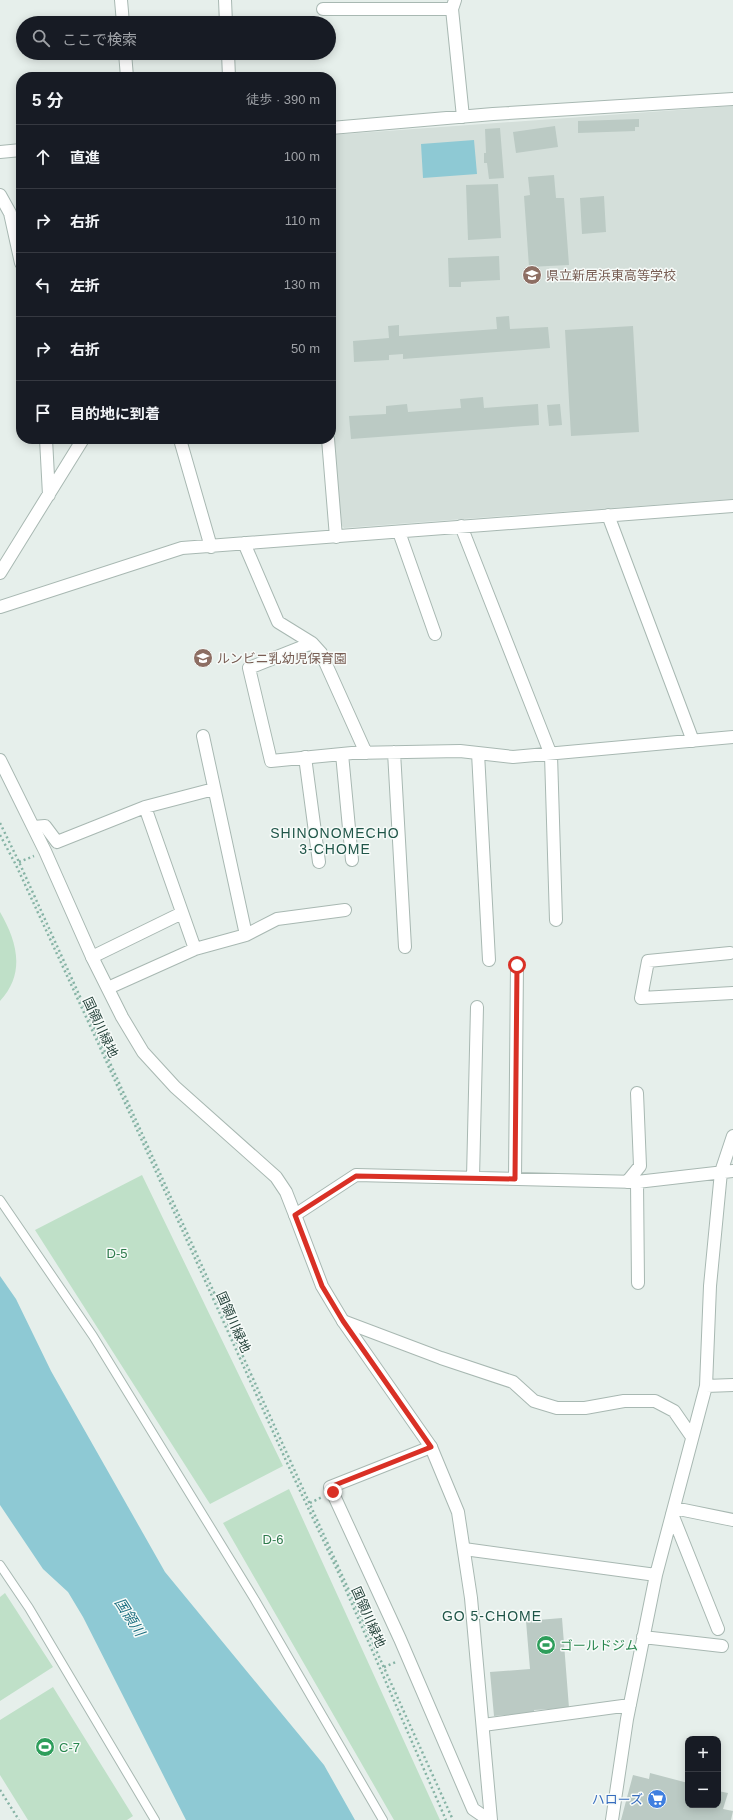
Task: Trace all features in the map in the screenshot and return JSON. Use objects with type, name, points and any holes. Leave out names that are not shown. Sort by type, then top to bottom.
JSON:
[{"type":"street","points":[[121,0],[122,16]]},
{"type":"street","points":[[225,0],[226,16]]},
{"type":"street","points":[[323,9],[453,4],[462,117]]},
{"type":"street","points":[[126,60],[127,72]]},
{"type":"street","points":[[228,60],[229,72]]},
{"type":"street","points":[[336,128],[462,117],[733,99]]},
{"type":"street","points":[[0,152],[16,150]]},
{"type":"street","points":[[0,195],[10,213],[16,240]]},
{"type":"street","points":[[46,444],[49,495]]},
{"type":"street","points":[[0,573],[80,444]]},
{"type":"street","points":[[181,444],[211,547]]},
{"type":"street","points":[[328,444],[336,537]]},
{"type":"street","points":[[0,607],[182,548],[211,547],[461,526],[733,506]]},
{"type":"street","points":[[608,515],[693,740]]},
{"type":"street","points":[[461,526],[551,755],[556,920]]},
{"type":"street","points":[[399,532],[435,634]]},
{"type":"street","points":[[244,544],[278,622],[312,643],[321,653],[366,753]]},
{"type":"street","points":[[312,643],[249,668],[271,761],[342,754],[460,751],[513,758],[733,737]]},
{"type":"street","points":[[203,736],[246,935]]},
{"type":"street","points":[[394,752],[405,947]]},
{"type":"street","points":[[478,753],[489,960]]},
{"type":"street","points":[[342,754],[352,860]]},
{"type":"street","points":[[305,758],[319,862]]},
{"type":"street","points":[[0,760],[34,827],[92,957],[122,1018],[143,1052],[175,1087],[276,1177],[286,1192],[322,1286],[343,1321],[431,1447],[458,1512],[464,1549],[471,1598],[483,1724],[490,1820]]},
{"type":"street","points":[[34,827],[45,826],[57,842],[145,807],[214,789]]},
{"type":"street","points":[[145,807],[195,949]]},
{"type":"street","points":[[108,988],[195,949],[246,935],[277,919],[345,910]]},
{"type":"street","points":[[92,957],[182,913]]},
{"type":"street","points":[[730,953],[648,960],[641,998],[733,993]]},
{"type":"street","points":[[515,1179],[517,965]]},
{"type":"street","points":[[473,1178],[477,1007]]},
{"type":"street","points":[[637,1094],[640,1166],[632,1182],[638,1283]]},
{"type":"street","points":[[612,1820],[630,1705],[656,1575],[706,1386],[710,1286],[733,1136]]},
{"type":"street","points":[[295,1215],[356,1176],[632,1182],[727,1171]]},
{"type":"street","points":[[343,1321],[441,1358],[513,1382],[534,1401],[557,1408],[585,1408],[624,1401],[655,1401],[674,1411],[692,1437]]},
{"type":"street","points":[[706,1386],[733,1385]]},
{"type":"street","points":[[431,1447],[330,1487],[400,1639],[473,1809],[490,1820]]},
{"type":"street","points":[[673,1511],[733,1520]]},
{"type":"street","points":[[673,1511],[718,1629]]},
{"type":"street","points":[[464,1549],[656,1575]]},
{"type":"street","points":[[643,1637],[722,1646]]},
{"type":"street","points":[[483,1724],[630,1705]]},
{"type":"lane","points":[[0,1200],[97,1342],[255,1600],[383,1820]]},
{"type":"lane","points":[[0,1566],[29,1608],[155,1820]]},
{"type":"path","points":[[0,823],[453,1820]]},
{"type":"path","name":"国領川緑地","points":[[0,834],[94,1036],[284,1457],[338,1572],[446,1820]]},
{"type":"path","points":[[0,1790],[19,1820]]},
{"type":"shaded area","name":"県立新居浜東高等学校","points":[[733,106],[733,499],[344,528],[339,523],[333,444],[336,444],[336,135]]},
{"type":"green space","points":[[0,912],[11,934],[16,957],[16,968],[8,990],[0,1001]]},
{"type":"green space","name":"D-5","points":[[142,1175],[283,1466],[210,1504],[35,1230]]},
{"type":"green space","name":"D-6","points":[[289,1489],[440,1820],[394,1820],[223,1523]]},
{"type":"green space","points":[[5,1593],[53,1667],[0,1701],[0,1597]]},
{"type":"green space","name":"C-7","points":[[53,1687],[133,1816],[127,1820],[28,1820],[0,1775],[0,1720]]},
{"type":"water","points":[[474,140],[477,174],[423,178],[421,144]]},
{"type":"water","name":"国領川","points":[[0,1276],[16,1299],[51,1371],[165,1572],[324,1765],[355,1820],[186,1820],[83,1617],[68,1592],[43,1569],[0,1505]]},
{"type":"building","points":[[639,119],[639,127],[635,127],[635,131],[578,133],[578,121]]},
{"type":"building","points":[[555,126],[558,147],[516,153],[513,132]]},
{"type":"building","points":[[500,128],[504,178],[489,179],[487,163],[484,163],[484,153],[486,153],[485,129]]},
{"type":"building","points":[[554,175],[556,198],[564,198],[569,265],[529,267],[524,196],[530,195],[528,177]]},
{"type":"building","points":[[498,184],[501,238],[468,240],[466,185]]},
{"type":"building","points":[[604,196],[606,232],[582,234],[580,198]]},
{"type":"building","points":[[499,256],[500,280],[461,282],[461,287],[449,287],[448,258]]},
{"type":"building","points":[[509,316],[510,329],[548,327],[550,348],[403,359],[403,354],[389,355],[389,360],[354,362],[353,341],[389,338],[388,326],[399,325],[399,336],[497,329],[496,317]]},
{"type":"building","points":[[633,326],[639,432],[571,436],[565,330]]},
{"type":"building","points":[[483,397],[484,408],[538,404],[539,425],[351,439],[349,416],[386,414],[386,406],[407,404],[408,412],[461,408],[460,399]]},
{"type":"building","points":[[560,404],[562,425],[549,426],[547,405]]},
{"type":"building","name":"ゴールドジム","points":[[562,1618],[569,1708],[534,1710],[534,1713],[494,1716],[490,1672],[530,1669],[526,1621]]},
{"type":"building","name":"ハローズ","points":[[650,1773],[685,1782],[685,1808],[721,1808],[721,1792],[728,1793],[723,1809],[733,1811],[731,1820],[621,1820],[633,1775],[649,1779]]},
{"type":"place","name":"県立新居浜東高等学校","points":[[532,275]]},
{"type":"place","name":"ルンビニ乳幼児保育園","points":[[203,658]]},
{"type":"place","name":"ゴールドジム","points":[[546,1645]]},
{"type":"place","name":"C-7","points":[[45,1747]]},
{"type":"place","name":"ハローズ","points":[[657,1799]]},
{"type":"district","name":"SHINONOMECHO 3-CHOME","points":[[335,842]]},
{"type":"district","name":"GO 5-CHOME","points":[[492,1616]]},
{"type":"route","points":[[333,1492],[330,1487],[431,1447],[343,1321],[322,1286],[295,1215],[356,1176],[515,1179],[517,965]]}]
